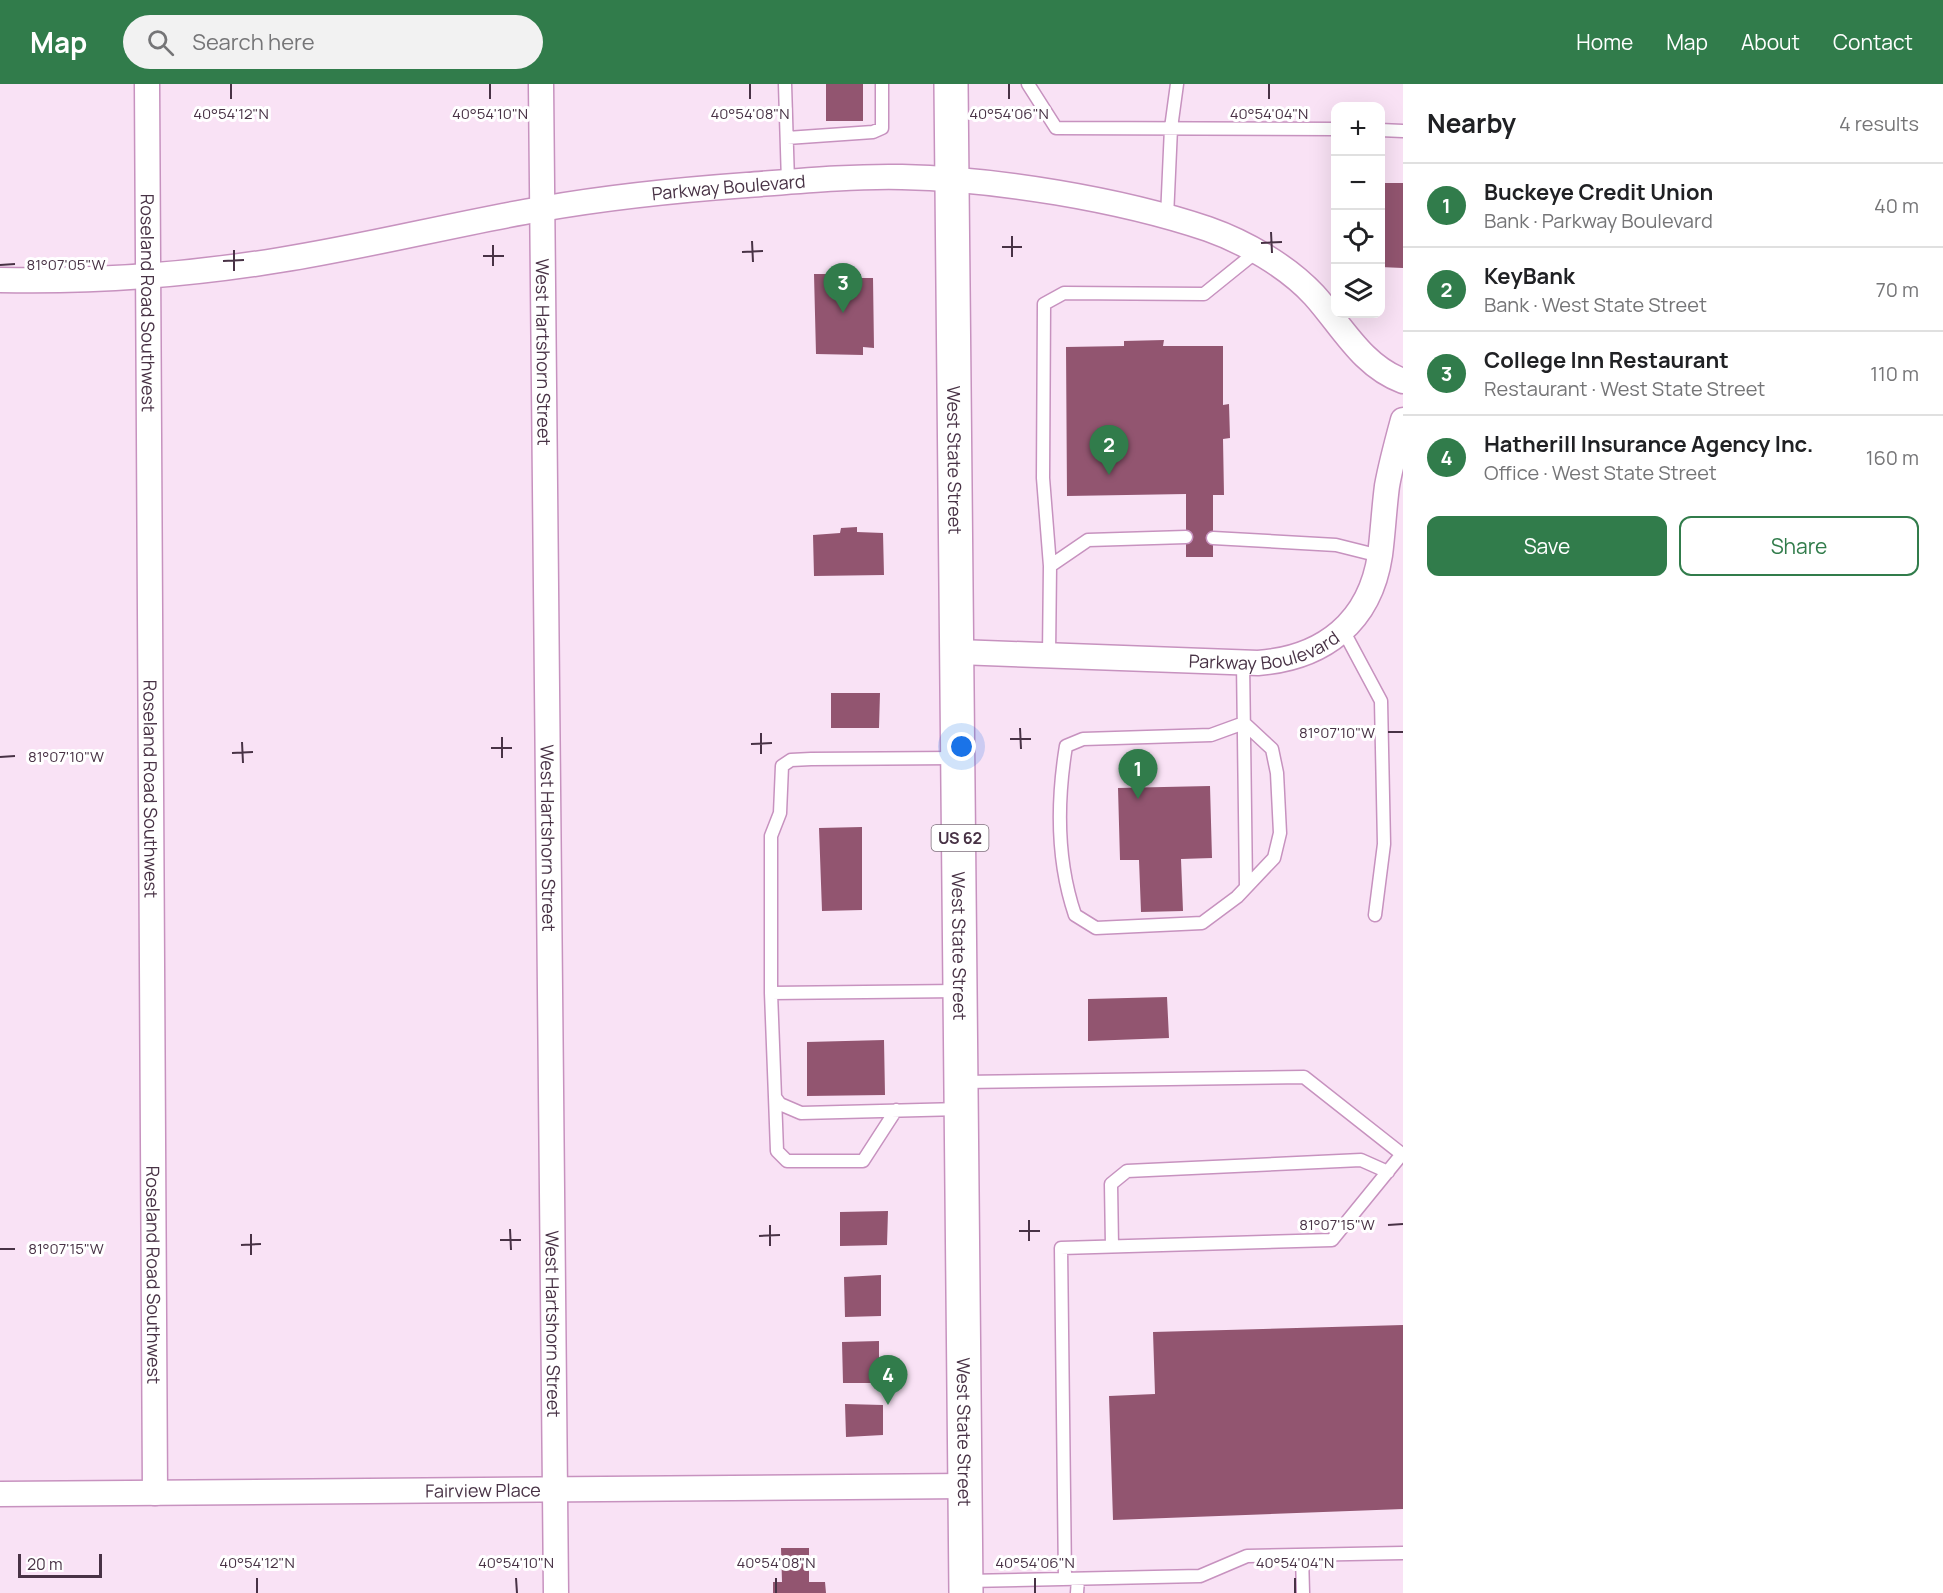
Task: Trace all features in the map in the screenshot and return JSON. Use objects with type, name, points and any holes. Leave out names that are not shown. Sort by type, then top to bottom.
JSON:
[{"type":"highway","name":"West State Street","points":[[951,84],[966,1587]]},
{"type":"street","name":"Roseland Road Southwest","points":[[147,84],[155,1493]]},
{"type":"street","name":"West Hartshorn Street","points":[[541,84],[556,1593]]},
{"type":"street","name":"Parkway Boulevard","points":[[0,280],[149,276],[281,260],[542,209],[613,198],[788,182],[899,177],[951,179],[1049,193],[1167,217],[1209,230],[1256,252],[1313,294],[1365,357],[1391,377],[1403,381]]},
{"type":"street","name":"Parkway Boulevard","points":[[958,652],[1243,662],[1278,661],[1316,650],[1343,630],[1359,611],[1368,593],[1380,556],[1387,488],[1403,420]]},
{"type":"street","name":"Fairview Place","points":[[0,1494],[965,1486]]},
{"type":"lane","points":[[785,84],[788,182]]},
{"type":"lane","points":[[787,138],[873,132],[882,128],[882,84]]},
{"type":"lane","points":[[1028,84],[1056,128],[1331,129]]},
{"type":"lane","points":[[1167,217],[1171,128],[1177,84]]},
{"type":"lane","points":[[1385,130],[1403,131]]},
{"type":"lane","points":[[1049,655],[1050,566],[1043,478],[1044,304],[1065,293],[1204,294],[1256,252]]},
{"type":"lane","points":[[1050,566],[1088,540],[1186,537]]},
{"type":"lane","points":[[1213,538],[1336,545],[1380,556]]},
{"type":"lane","points":[[1343,630],[1381,701],[1384,844],[1375,915]]},
{"type":"lane","points":[[1243,662],[1246,887]]},
{"type":"lane","points":[[1244,723],[1272,749],[1277,772],[1280,833],[1274,858],[1246,887],[1202,923],[1096,928],[1075,915],[1065,885],[1060,784],[1066,746],[1083,739],[1211,735],[1244,723]]},
{"type":"lane","points":[[896,1110],[863,1161],[787,1161],[777,1151],[771,993],[771,836],[780,813],[782,766],[791,760],[811,759],[959,758]]},
{"type":"lane","points":[[771,993],[961,991]]},
{"type":"lane","points":[[775,1097],[780,1104],[801,1113],[896,1110],[962,1096],[1304,1077],[1402,1155],[1332,1240],[1061,1248],[1072,1579],[1077,1593]]},
{"type":"lane","points":[[1112,1246],[1111,1184],[1127,1171],[1361,1160],[1388,1172]]},
{"type":"lane","points":[[966,1587],[1072,1579],[1200,1576],[1247,1556],[1403,1553]]},
{"type":"lane","points":[[1302,1555],[1303,1593]]},
{"type":"building","points":[[826,84],[863,84],[863,121],[826,121]]},
{"type":"building","points":[[1385,183],[1403,183],[1403,268],[1385,267]]},
{"type":"building","points":[[814,274],[861,274],[861,278],[873,278],[874,348],[863,347],[863,355],[816,354]]},
{"type":"building","points":[[1164,340],[1163,346],[1223,346],[1223,405],[1229,404],[1230,438],[1223,439],[1224,495],[1213,495],[1213,557],[1186,557],[1186,494],[1067,496],[1066,347],[1124,346],[1124,341]]},
{"type":"building","points":[[857,527],[857,532],[883,533],[884,575],[814,576],[813,535],[840,533],[841,528]]},
{"type":"building","points":[[831,693],[880,693],[879,728],[831,728]]},
{"type":"building","points":[[1210,786],[1212,858],[1181,859],[1183,911],[1141,912],[1139,860],[1120,860],[1118,788]]},
{"type":"building","points":[[862,827],[862,910],[822,911],[819,828]]},
{"type":"building","points":[[1167,997],[1169,1038],[1088,1041],[1088,999]]},
{"type":"building","points":[[884,1040],[885,1095],[807,1096],[807,1042]]},
{"type":"building","points":[[888,1211],[887,1245],[840,1246],[840,1212]]},
{"type":"building","points":[[881,1275],[881,1316],[845,1317],[844,1277]]},
{"type":"building","points":[[1403,1325],[1403,1509],[1113,1520],[1109,1396],[1155,1394],[1153,1332]]},
{"type":"building","points":[[879,1341],[879,1383],[843,1383],[842,1342]]},
{"type":"building","points":[[845,1404],[883,1405],[883,1435],[846,1437]]},
{"type":"building","points":[[781,1548],[809,1548],[809,1582],[825,1582],[826,1593],[773,1593],[773,1582],[782,1582]]},
{"type":"place","name":"College Inn Restaurant","points":[[843,313]]},
{"type":"place","name":"KeyBank","points":[[1109,475]]},
{"type":"place","name":"Buckeye Credit Union","points":[[1138,799]]},
{"type":"place","name":"Hatherill Insurance Agency Inc.","points":[[888,1405]]}]
